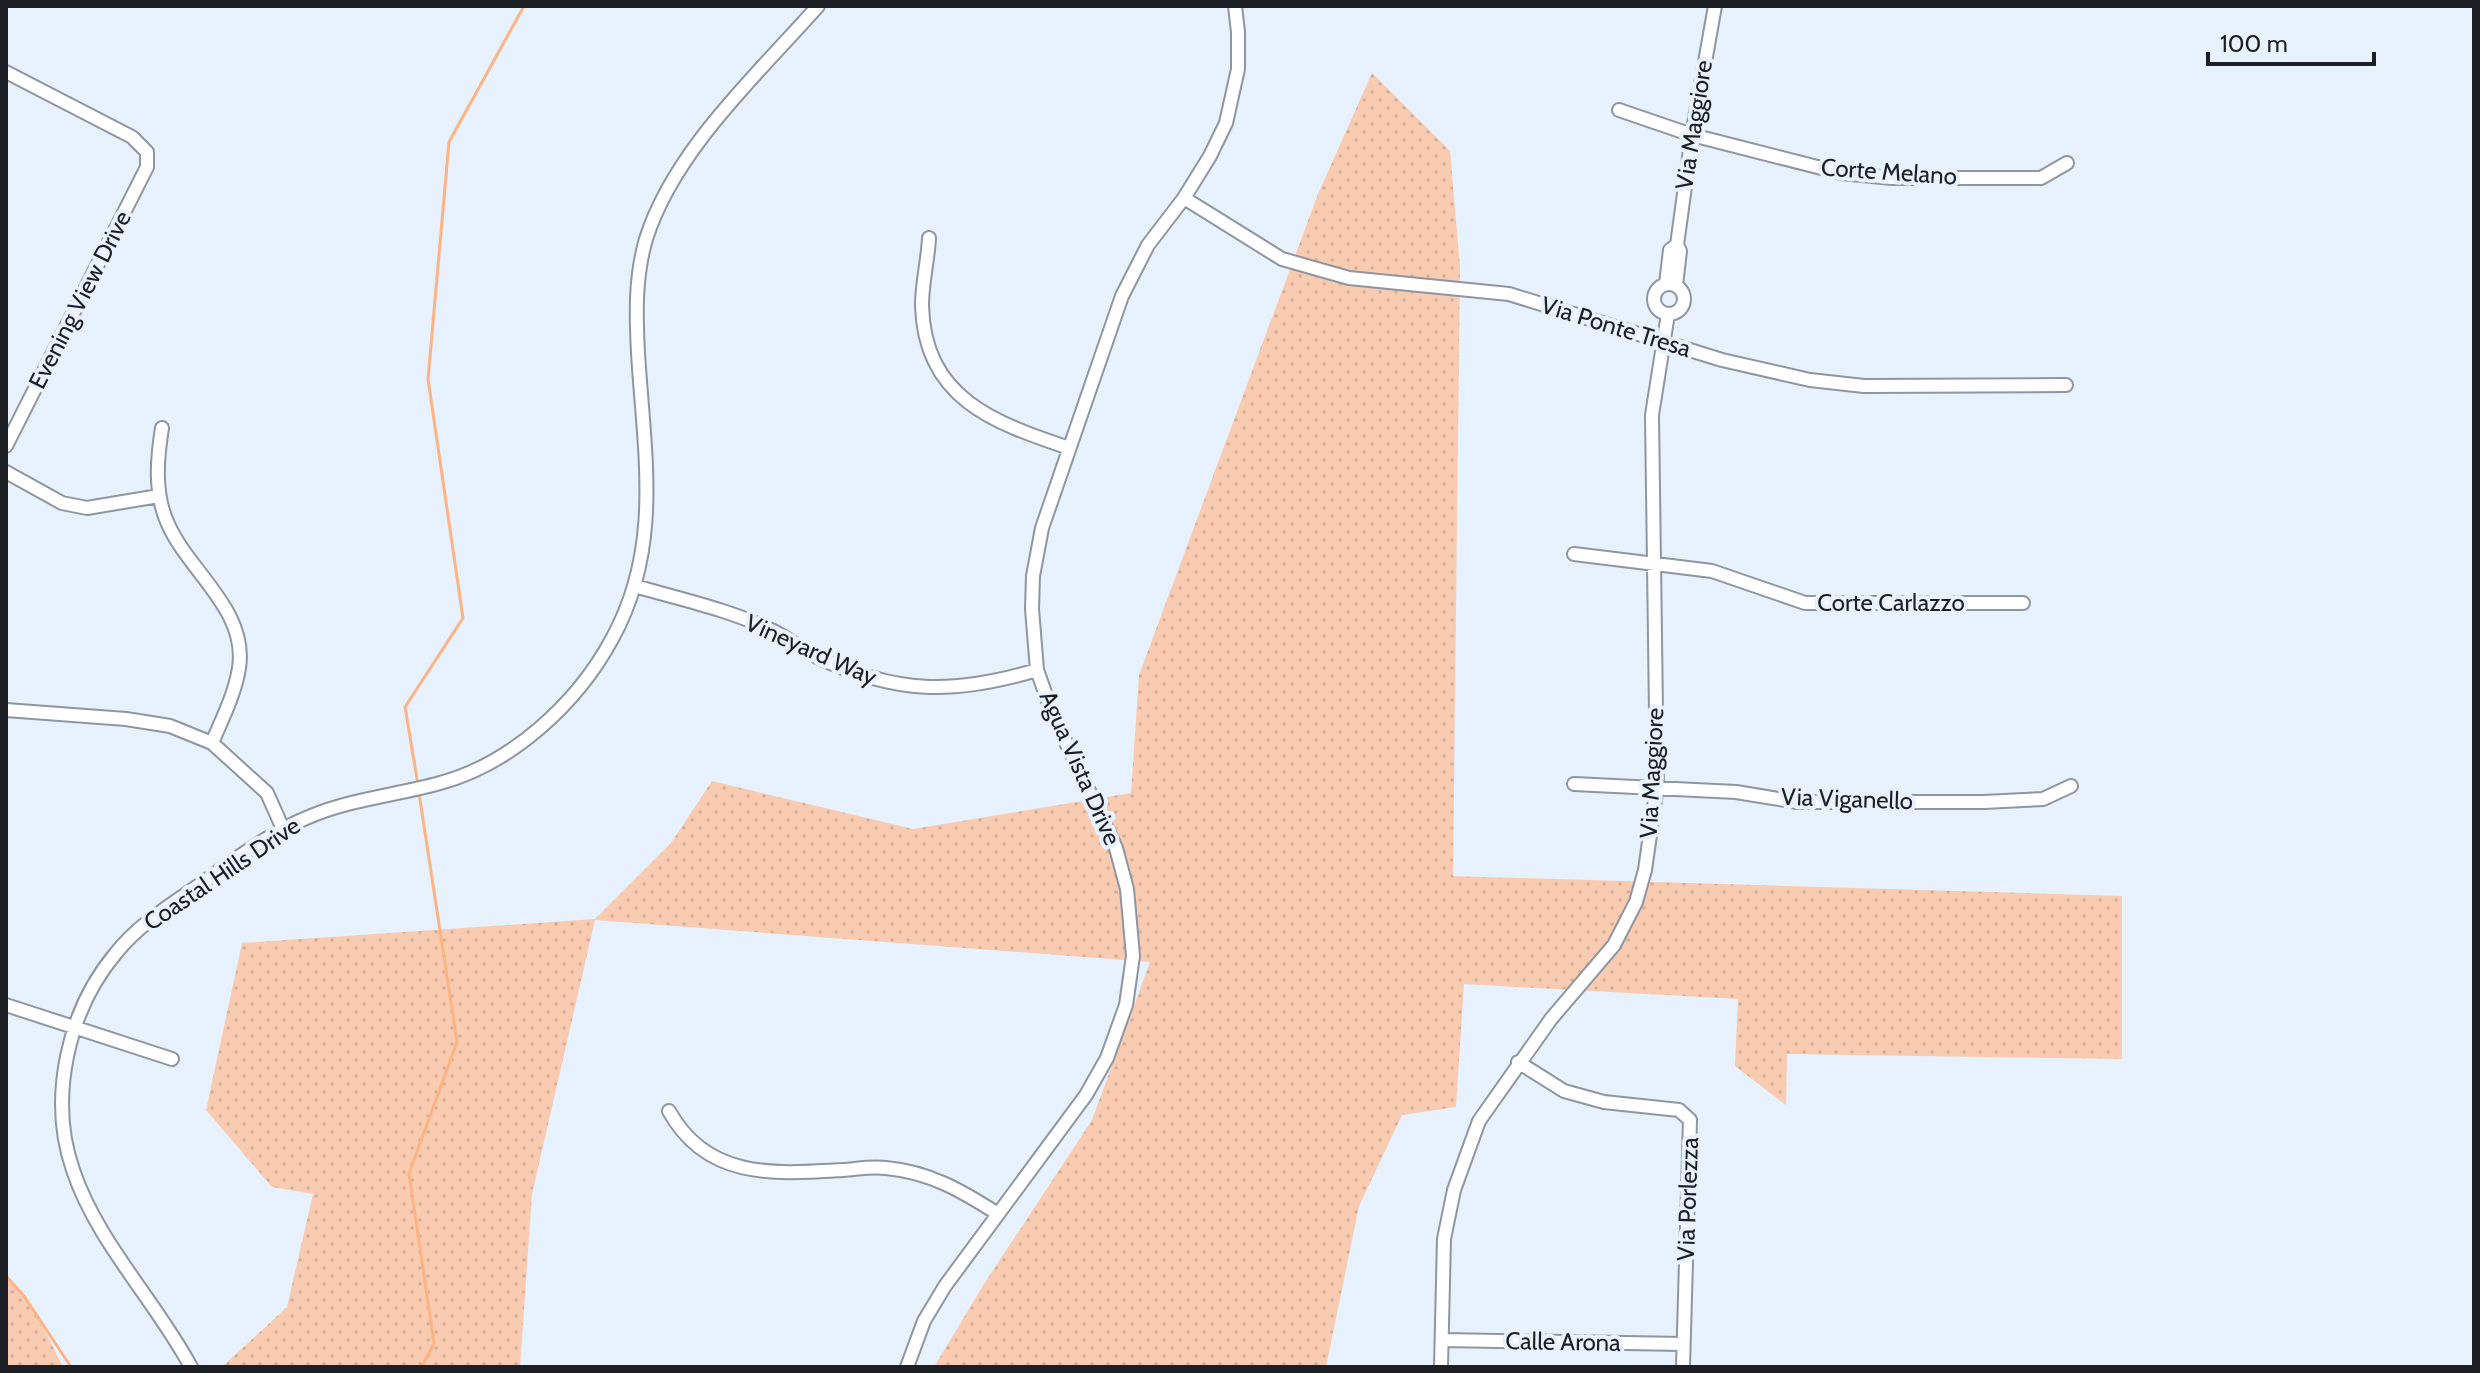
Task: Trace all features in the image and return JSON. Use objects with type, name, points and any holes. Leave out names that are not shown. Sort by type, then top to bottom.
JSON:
[{"type":"street","name":"Coastal Hills Drive","points":[[191,1367],[101,1227],[73,1172],[65,1139],[62,1104],[67,1057],[75,1026],[93,986],[115,953],[144,924],[283,829],[337,807],[443,783],[470,772],[510,750],[548,720],[586,679],[611,642],[635,586],[644,545],[648,510],[635,313],[638,276],[647,239],[664,196],[690,152],[818,6]]},
{"type":"street","name":"Agua Vista Drive","points":[[907,1367],[916,1339],[934,1303],[1086,1095],[1107,1058],[1126,1005],[1133,956],[1130,907],[1116,848],[1053,715],[1037,670],[1032,593],[1035,560],[1042,528],[1122,296],[1148,245],[1184,198],[1219,140],[1233,99],[1239,50],[1235,6]]},
{"type":"street","name":"Via Maggiore","points":[[1671,284],[1680,251],[1677,245],[1692,135],[1715,6]]},
{"type":"street","name":"Evening View Drive","points":[[6,72],[132,137],[147,152],[145,173],[6,446]]},
{"type":"street","name":"Corte Melano","points":[[1619,110],[1692,135],[1826,171],[1892,178],[2041,178],[2067,163]]},
{"type":"street","name":"Via Ponte Tresa","points":[[1184,198],[1282,259],[1325,272],[1349,278],[1509,294],[1751,368],[1846,384],[2066,385]]},
{"type":"street","points":[[929,238],[922,307],[929,346],[941,371],[957,393],[989,418],[1069,448]]},
{"type":"street","points":[[1671,284],[1683,291],[1683,305],[1677,312],[1668,314],[1656,306],[1654,297],[1658,289],[1671,284]]},
{"type":"street","name":"Via Maggiore","points":[[1441,1367],[1444,1239],[1454,1190],[1479,1121],[1518,1062],[1604,958],[1629,917],[1645,870],[1657,786],[1652,415],[1668,314]]},
{"type":"street","points":[[162,428],[157,457],[159,496],[168,524],[233,619],[240,666],[231,699],[212,743]]},
{"type":"street","points":[[6,472],[62,503],[87,508],[159,496]]},
{"type":"street","name":"Corte Carlazzo","points":[[1574,554],[1712,571],[1805,603],[2023,603]]},
{"type":"street","name":"Vineyard Way","points":[[635,586],[771,629],[824,660],[894,685],[964,686],[1004,680],[1037,670]]},
{"type":"street","points":[[6,710],[170,726],[212,743],[267,793],[283,829]]},
{"type":"street","name":"Via Viganello","points":[[1574,784],[1736,792],[1797,802],[2043,799],[2071,786]]},
{"type":"street","points":[[6,1005],[172,1059]]},
{"type":"street","name":"Via Porlezza","points":[[1518,1062],[1564,1091],[1604,1102],[1679,1110],[1690,1120],[1683,1367]]},
{"type":"street","points":[[669,1111],[692,1142],[713,1157],[733,1165],[767,1172],[876,1167],[908,1171],[956,1187],[998,1214]]},
{"type":"street","name":"Calle Arona","points":[[1443,1340],[1683,1344]]},
{"type":"shaded area","points":[[1372,73],[1450,151],[1460,267],[1453,876],[2122,896],[2122,1059],[1787,1054],[1786,1105],[1735,1066],[1738,999],[1464,984],[1456,1107],[1402,1115],[1359,1206],[1326,1367],[934,1367],[984,1284],[1092,1120],[1150,962],[595,920],[532,1194],[520,1367],[222,1367],[287,1307],[313,1194],[272,1187],[206,1110],[242,943],[595,919],[671,843],[712,781],[913,829],[1131,793],[1139,675],[1318,194]]},
{"type":"shaded area","points":[[6,1276],[34,1309],[63,1367],[6,1367]]},
{"type":"waterway","points":[[418,785],[405,707],[463,618],[428,379],[449,142],[524,6]]},
{"type":"waterway","points":[[419,793],[457,1042],[409,1174],[434,1343],[422,1367]]},
{"type":"waterway","points":[[6,1276],[24,1296],[71,1367]]}]
